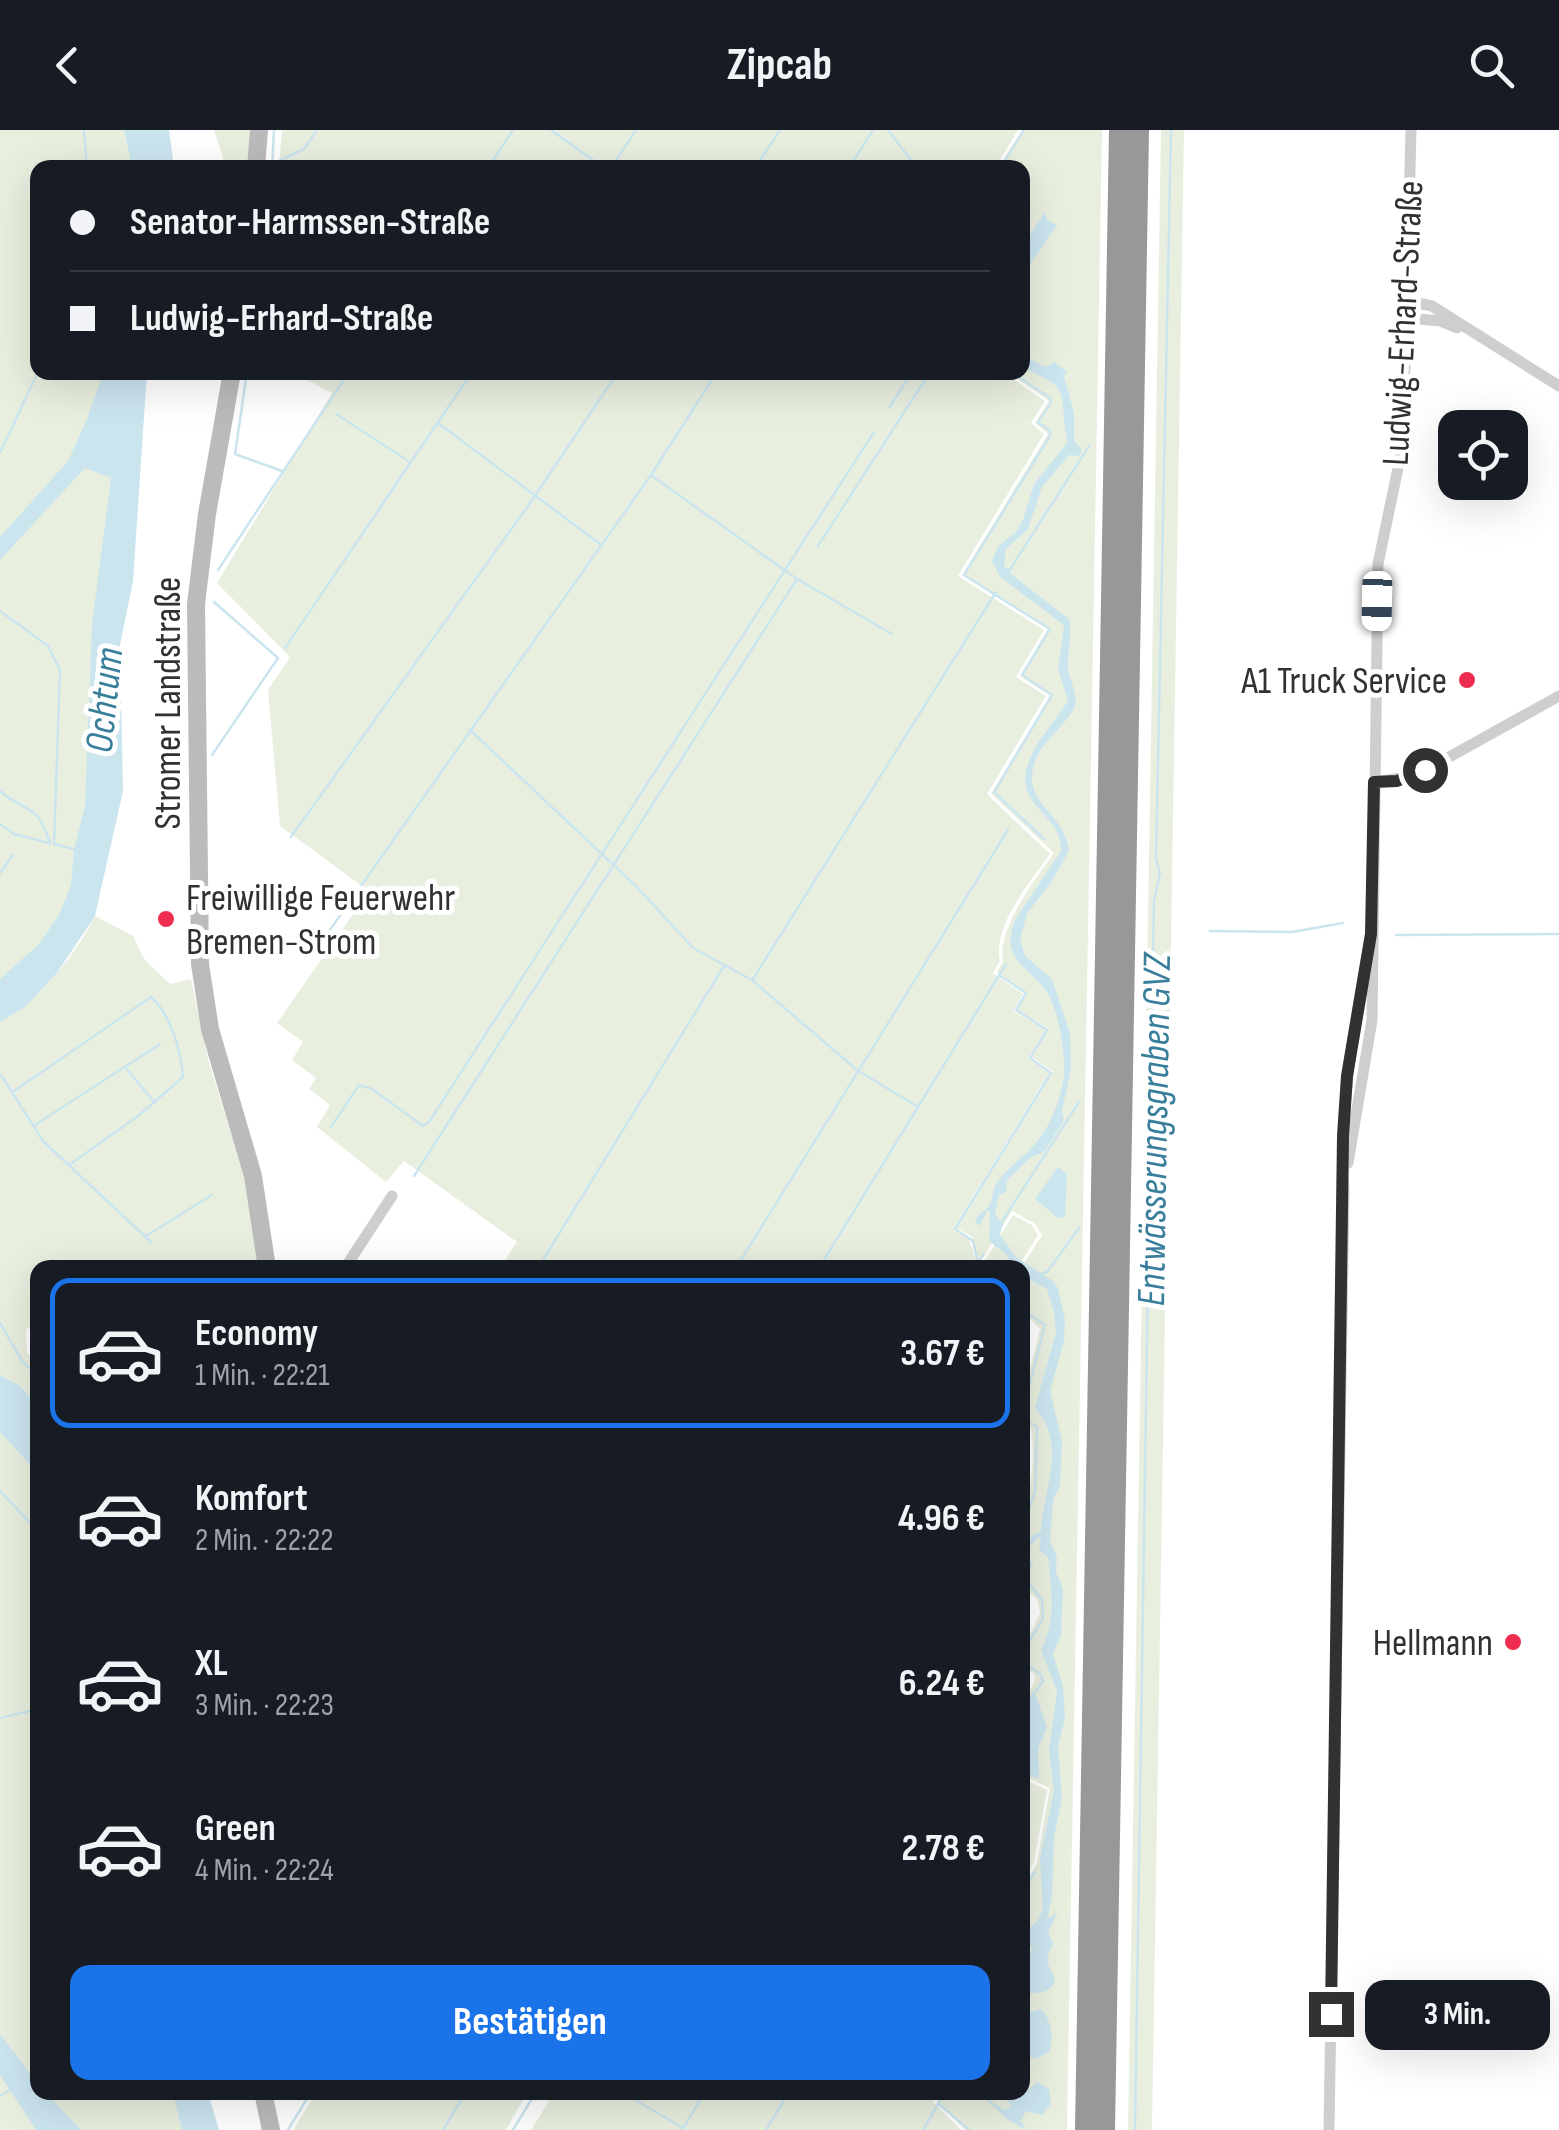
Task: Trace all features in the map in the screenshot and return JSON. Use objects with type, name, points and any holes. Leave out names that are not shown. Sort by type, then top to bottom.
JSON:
[{"type":"highway","points":[[1086,2130],[1120,130]]},
{"type":"highway","points":[[1104,2130],[1138,130]]},
{"type":"main road","points":[[257,160],[259,130]]},
{"type":"main road","name":"Stromer Landstraße","points":[[231,380],[196,604],[200,964],[216,1052],[253,1176],[266,1260]]},
{"type":"main road","points":[[265,2100],[272,2130]]},
{"type":"street","name":"Ludwig-Erhard-Straße","points":[[1329,2130],[1344,1192],[1370,1046],[1378,564],[1403,444],[1411,130]]},
{"type":"street","points":[[1408,301],[1432,306],[1559,386]]},
{"type":"street","points":[[1408,318],[1440,320],[1475,335]]},
{"type":"street","points":[[1374,782],[1415,776],[1559,696]]},
{"type":"street","points":[[349,1260],[392,1196]]},
{"type":"green space","points":[[0,130],[158,130],[164,160],[30,160],[30,380],[136,380],[93,868],[0,1008]]},
{"type":"green space","points":[[214,130],[254,130],[251,160],[224,160]]},
{"type":"green space","points":[[282,130],[1018,130],[1000,160],[280,160]]},
{"type":"green space","points":[[1022,130],[1102,130],[1067,2130],[966,2130],[937,2102],[1030,2100],[1030,1876],[1037,1863],[1050,1788],[1030,1779],[1030,1690],[1035,1680],[1030,1671],[1030,1634],[1040,1613],[1037,1599],[1030,1592],[1030,1370],[1040,1329],[1030,1319],[1030,1260],[1026,1260],[1042,1235],[1034,1223],[1012,1211],[983,1258],[978,1256],[972,1237],[957,1228],[1053,1072],[1032,1057],[1049,1029],[1017,1010],[1027,993],[997,972],[1011,920],[1054,853],[991,794],[1050,696],[1020,676],[1048,629],[962,575],[1048,434],[1035,423],[1049,401],[1019,380],[1030,380],[1030,160],[1003,160]]},
{"type":"green space","points":[[1161,130],[1184,130],[1152,2130],[1128,2130]]},
{"type":"green space","points":[[307,380],[1015,380],[1045,401],[1031,423],[1044,434],[958,576],[1044,630],[1016,677],[1046,696],[987,794],[1050,854],[1007,919],[999,947],[1000,961],[993,973],[1023,994],[1013,1011],[1046,1030],[1028,1058],[1049,1073],[953,1229],[969,1239],[975,1258],[980,1260],[505,1260],[517,1242],[404,1161],[386,1182],[317,1127],[330,1105],[309,1089],[316,1078],[292,1060],[303,1042],[277,1023],[369,891],[280,826],[268,690],[290,657],[217,583],[332,393]]},
{"type":"green space","points":[[95,916],[133,936],[144,959],[170,984],[191,979],[208,1059],[249,1192],[258,1260],[30,1260],[30,1326],[26,1331],[30,1397],[19,1385],[0,1375],[0,1022],[55,976]]},
{"type":"green space","points":[[1013,1215],[1032,1225],[1038,1235],[1022,1260],[985,1260]]},
{"type":"green space","points":[[0,1395],[30,1427],[30,2100],[199,2100],[206,2130],[0,2130]]},
{"type":"green space","points":[[1030,1782],[1047,1790],[1030,1869]]},
{"type":"green space","points":[[311,2100],[523,2100],[506,2130],[293,2130]]},
{"type":"green space","points":[[550,2100],[934,2100],[961,2130],[531,2130]]},
{"type":"water","points":[[124,130],[169,130],[173,160],[130,160]]},
{"type":"water","points":[[1045,212],[1047,220],[1057,225],[1030,265],[1030,235]]},
{"type":"water","points":[[1030,359],[1046,367],[1054,362],[1067,372],[1064,377],[1074,413],[1074,440],[1082,450],[1079,456],[1069,455],[1042,487],[1028,529],[1006,549],[1004,565],[1069,619],[1068,666],[1075,706],[1041,750],[1032,778],[1037,796],[1062,829],[1069,851],[1028,912],[1020,938],[1025,956],[1052,979],[1070,1033],[1071,1069],[1062,1111],[1064,1120],[1044,1152],[1031,1157],[1007,1180],[1006,1192],[999,1195],[995,1214],[1003,1224],[1000,1235],[1021,1260],[1009,1260],[989,1241],[990,1212],[987,1211],[980,1226],[975,1222],[989,1206],[1000,1178],[1045,1130],[1058,1102],[1064,1074],[1060,1031],[1051,999],[1013,953],[1011,933],[1015,920],[1061,851],[1054,827],[1032,800],[1025,777],[1037,744],[1068,701],[1058,669],[1064,625],[1000,577],[992,561],[998,546],[1016,532],[1023,520],[1034,484],[1067,443],[1062,397],[1049,381],[1030,371]]},
{"type":"water","name":"Ochtum","points":[[101,380],[147,380],[133,581],[120,645],[123,791],[95,916],[57,973],[26,1006],[0,1022],[0,979],[39,944],[59,915],[71,885],[74,849],[85,806],[92,624],[111,478],[85,468],[0,560],[0,537],[68,461]]},
{"type":"water","points":[[1058,1167],[1067,1174],[1065,1217],[1058,1218],[1035,1199]]},
{"type":"water","points":[[1030,1266],[1058,1288],[1065,1320],[1064,1341],[1050,1391],[1062,1441],[1060,1485],[1053,1500],[1050,1541],[1063,1589],[1061,1635],[1053,1654],[1063,1686],[1065,1719],[1058,1745],[1062,1798],[1054,1837],[1048,1915],[1050,1918],[1058,1911],[1048,1933],[1053,1944],[1048,1961],[1055,1978],[1046,1991],[1030,1994],[1030,1953],[1034,1947],[1030,1947],[1030,1927],[1043,1909],[1040,1859],[1054,1791],[1049,1750],[1057,1691],[1041,1650],[1051,1615],[1048,1557],[1039,1550],[1038,1537],[1030,1543],[1033,1535],[1041,1531],[1051,1467],[1050,1436],[1035,1408],[1056,1332],[1047,1289],[1030,1280]]},
{"type":"water","points":[[0,1375],[19,1385],[30,1397],[30,1464],[0,1432]]},
{"type":"water","points":[[1034,1690],[1047,1728],[1038,1748],[1039,1779],[1030,1776],[1030,1697]]},
{"type":"water","points":[[1041,2009],[1051,2029],[1049,2052],[1035,2059],[1030,2057],[1030,2012]]},
{"type":"water","points":[[0,2034],[30,2073],[30,2100],[53,2100],[81,2130],[36,2130],[0,2075]]},
{"type":"water","points":[[1037,2082],[1049,2089],[1051,2104],[1042,2115],[1026,2111],[1021,2121],[1026,2130],[987,2100],[1004,2110],[1012,2106],[1007,2100],[1030,2100],[1030,2088]]},
{"type":"water","points":[[175,2100],[210,2100],[219,2130],[182,2130]]},
{"type":"waterway","points":[[84,130],[86,160]]},
{"type":"waterway","points":[[272,160],[274,130]]},
{"type":"waterway","points":[[281,160],[304,149],[317,130]]},
{"type":"waterway","points":[[493,160],[513,130]]},
{"type":"waterway","points":[[551,130],[593,160]]},
{"type":"waterway","points":[[616,160],[636,130]]},
{"type":"waterway","points":[[760,160],[780,130]]},
{"type":"waterway","points":[[854,160],[873,130]]},
{"type":"waterway","points":[[888,130],[911,160]]},
{"type":"waterway","points":[[1005,160],[1024,130]]},
{"type":"waterway","name":"Entwässerungsgraben GVZ","points":[[1135,2130],[1154,901],[1160,873],[1156,859],[1171,130]]},
{"type":"waterway","points":[[0,453],[34,380]]},
{"type":"waterway","points":[[246,380],[235,454],[282,471]]},
{"type":"waterway","points":[[218,570],[344,380]]},
{"type":"waterway","points":[[285,648],[467,380]]},
{"type":"waterway","points":[[291,837],[535,496],[613,380]]},
{"type":"waterway","points":[[327,934],[651,475],[712,380]]},
{"type":"waterway","points":[[889,408],[907,380]]},
{"type":"waterway","points":[[818,546],[925,380]]},
{"type":"waterway","points":[[1023,380],[1050,398],[1051,403],[1038,422],[1050,431],[1050,436],[964,575],[1050,629],[1022,675],[1052,695],[994,792],[1044,839]]},
{"type":"waterway","points":[[336,414],[410,462]]},
{"type":"waterway","points":[[438,423],[600,544]]},
{"type":"waterway","points":[[331,1127],[359,1085],[372,1089],[423,1126],[429,1122],[874,432]]},
{"type":"waterway","points":[[1009,571],[1089,446]]},
{"type":"waterway","points":[[652,476],[797,579],[892,634]]},
{"type":"waterway","points":[[414,1176],[797,579]]},
{"type":"waterway","points":[[753,979],[996,592]]},
{"type":"waterway","points":[[212,755],[278,658],[214,602]]},
{"type":"waterway","name":"Ochtum","points":[[0,611],[48,646],[60,670],[54,844],[77,850]]},
{"type":"waterway","points":[[470,730],[637,887],[693,948],[752,980],[857,1070],[918,1107]]},
{"type":"waterway","points":[[0,791],[36,815],[50,843]]},
{"type":"waterway","points":[[0,824],[14,834],[49,843]]},
{"type":"waterway","points":[[741,1260],[1008,830]]},
{"type":"waterway","points":[[0,873],[13,855]]},
{"type":"waterway","points":[[1210,931],[1292,932],[1343,923]]},
{"type":"waterway","points":[[1396,935],[1559,934]]},
{"type":"waterway","points":[[824,1260],[1006,964]]},
{"type":"waterway","points":[[543,1260],[724,966]]},
{"type":"waterway","points":[[978,1260],[973,1241],[955,1229],[1051,1073],[1030,1058],[1047,1030],[1016,1010],[1026,993],[999,975]]},
{"type":"waterway","points":[[14,1091],[151,997],[164,1013],[174,1034],[183,1077],[138,1116],[69,1165]]},
{"type":"waterway","points":[[35,1125],[160,1044]]},
{"type":"waterway","points":[[126,1068],[155,1103]]},
{"type":"waterway","points":[[1,1075],[43,1141],[152,1243]]},
{"type":"waterway","points":[[1001,1223],[1079,1102]]},
{"type":"waterway","points":[[146,1236],[212,1195]]},
{"type":"waterway","points":[[1040,1274],[1047,1272],[1079,1228]]},
{"type":"waterway","points":[[980,1260],[983,1255]]},
{"type":"waterway","points":[[1030,1315],[1045,1325],[1030,1383]]},
{"type":"waterway","points":[[0,1323],[30,1368]]},
{"type":"waterway","points":[[1030,1423],[1037,1427],[1035,1492],[1030,1506]]},
{"type":"waterway","points":[[0,1491],[30,1523]]},
{"type":"waterway","points":[[1030,1563],[1030,1567]]},
{"type":"waterway","points":[[1030,1585],[1042,1600],[1043,1619],[1030,1640]]},
{"type":"waterway","points":[[1030,1667],[1043,1681],[1036,1691]]},
{"type":"waterway","points":[[0,1718],[30,1711]]},
{"type":"waterway","points":[[1030,1880],[1035,1872]]},
{"type":"waterway","points":[[0,2096],[12,2089]]},
{"type":"waterway","points":[[288,2130],[306,2100]]},
{"type":"waterway","points":[[443,2130],[461,2100]]},
{"type":"waterway","points":[[513,2130],[531,2100]]},
{"type":"waterway","points":[[636,2100],[683,2128]]},
{"type":"waterway","points":[[682,2130],[700,2100]]},
{"type":"waterway","points":[[766,2130],[784,2100]]},
{"type":"waterway","points":[[923,2130],[940,2100]]},
{"type":"waterway","points":[[940,2105],[969,2130]]},
{"type":"place","name":"A1 Truck Service","points":[[1467,680]]},
{"type":"place","name":"Freiwillige Feuerwehr Bremen-Strom","points":[[166,919]]},
{"type":"place","name":"Hellmann","points":[[1513,1642]]},
{"type":"route","points":[[1331,2014],[1344,1094],[1371,934],[1374,782],[1397,781],[1425,770]]}]
